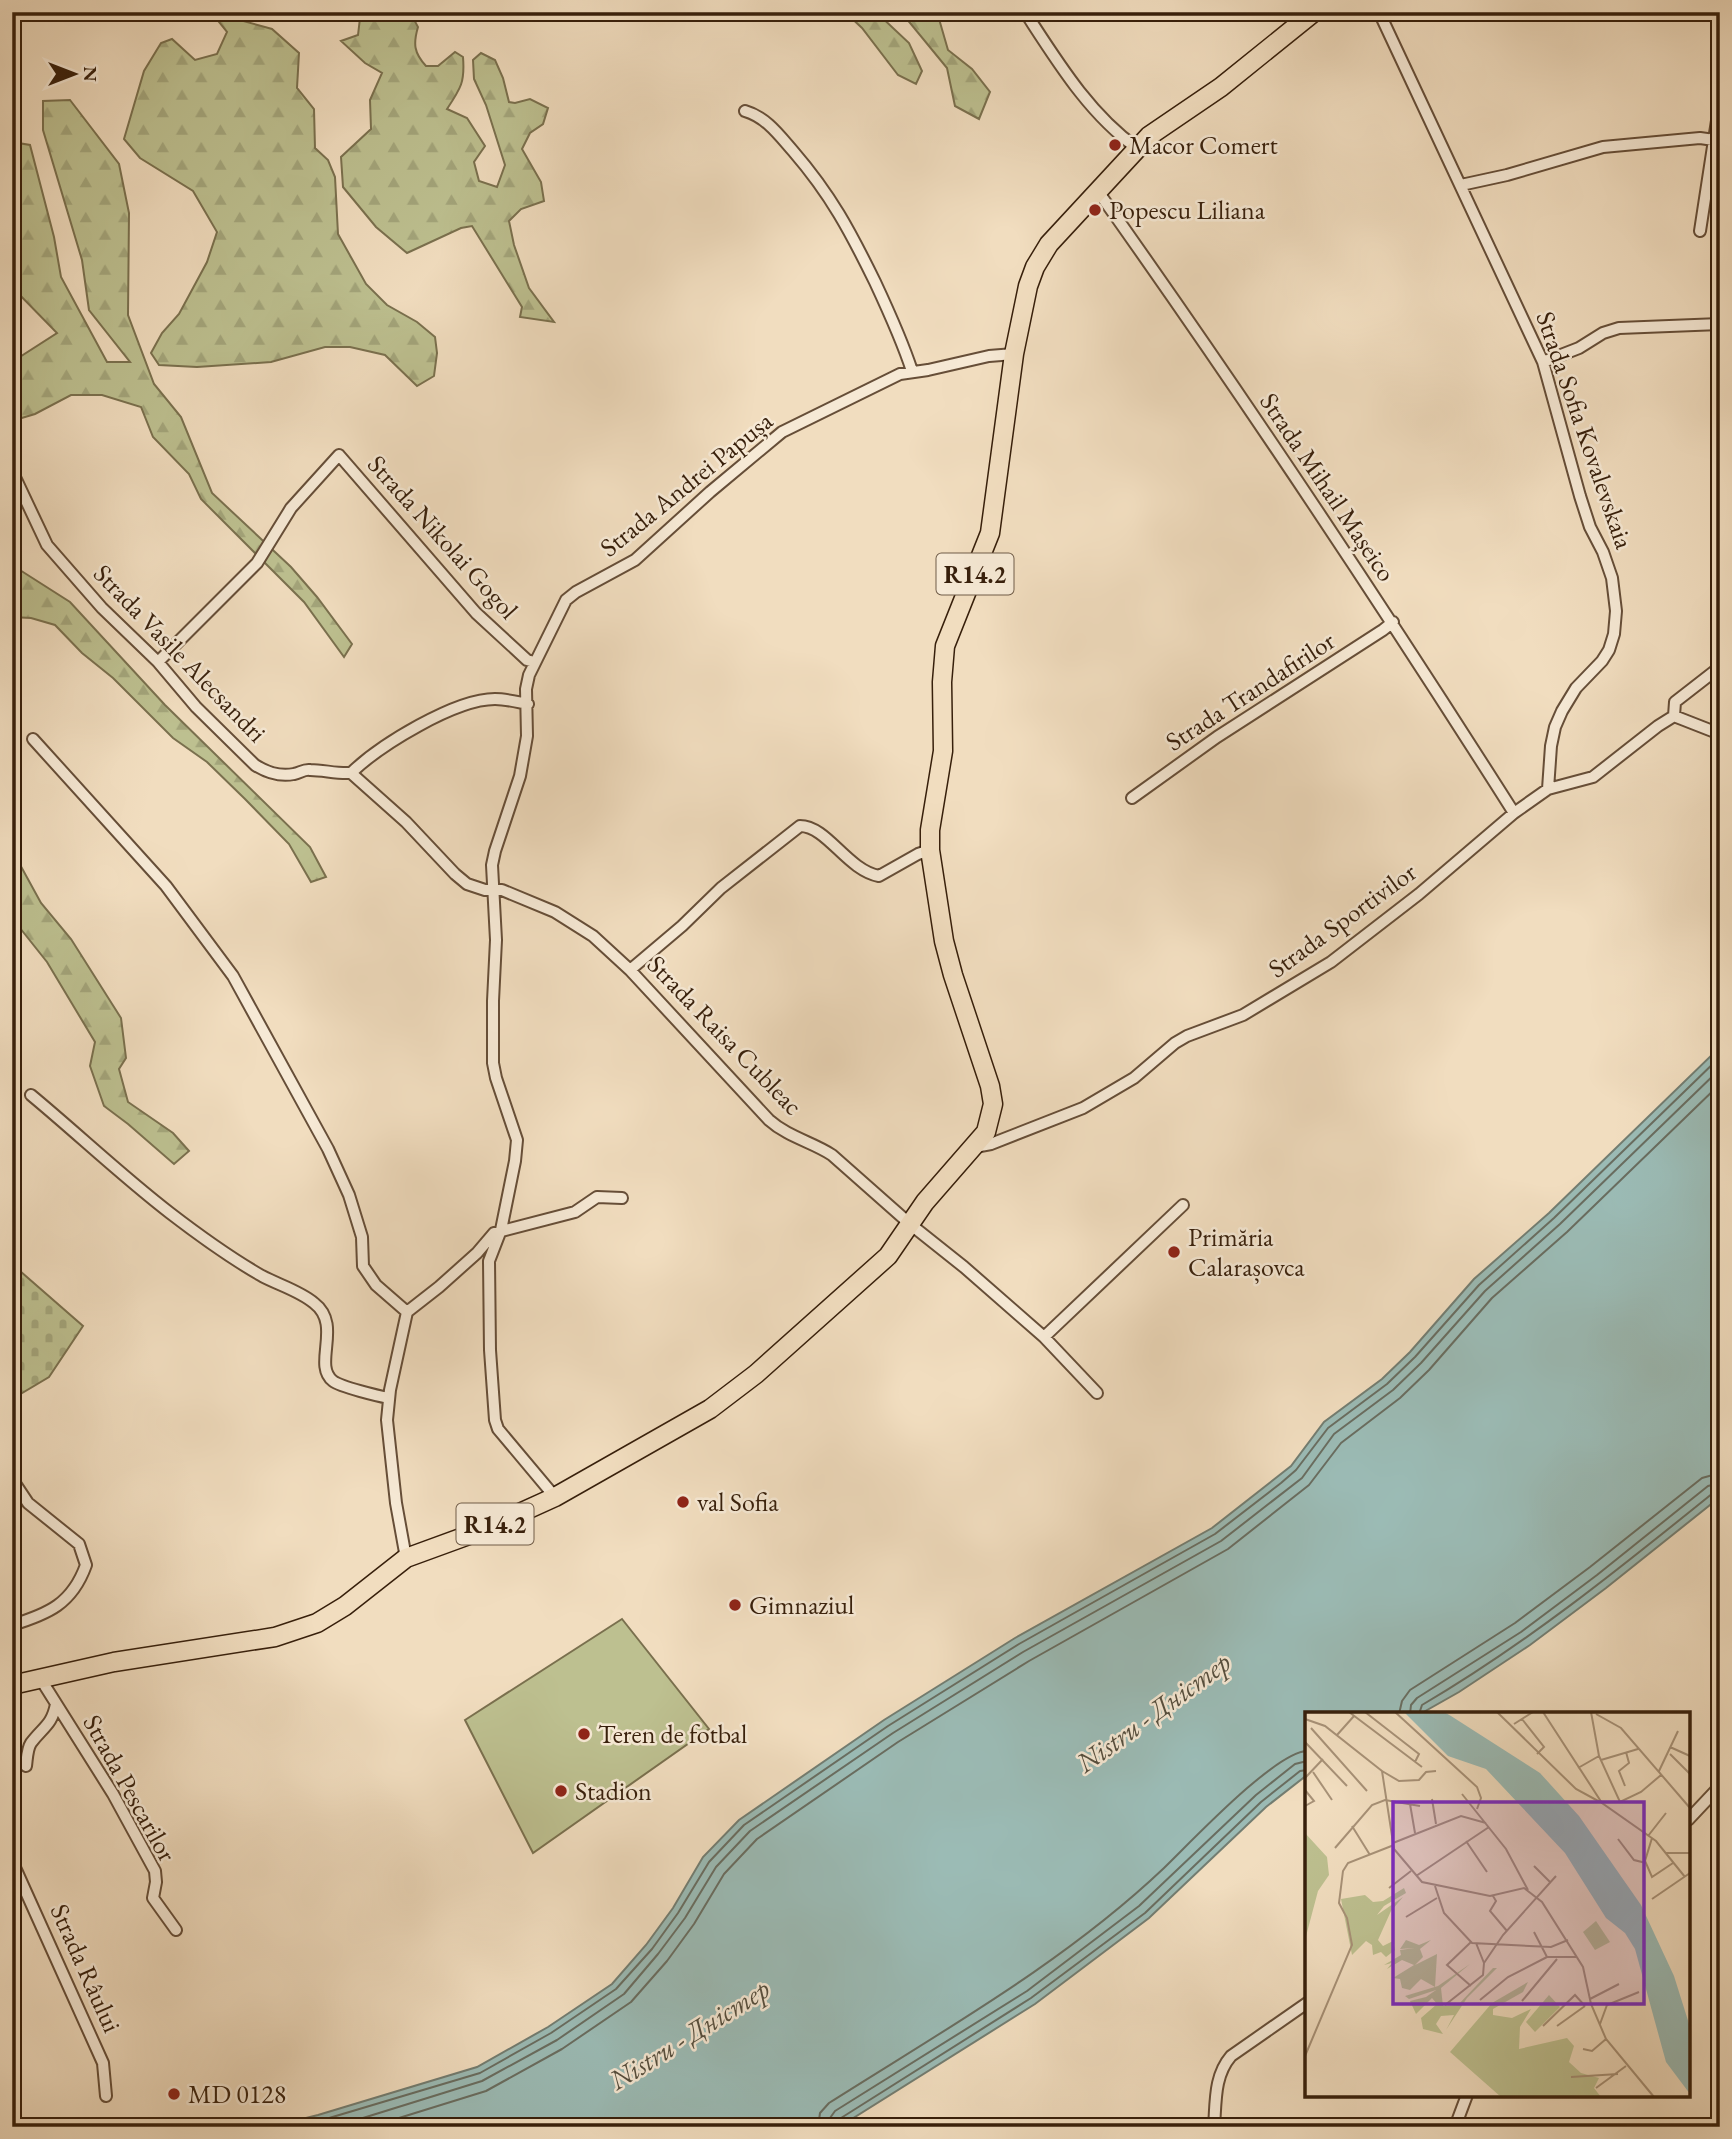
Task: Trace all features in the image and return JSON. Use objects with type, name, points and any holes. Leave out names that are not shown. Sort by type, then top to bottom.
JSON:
[{"type":"main road","name":"R14.2","points":[[12,1685],[114,1662],[251,1642],[295,1632],[317,1623],[345,1606],[406,1558],[480,1531],[555,1497],[710,1409],[735,1391],[888,1256],[925,1202],[986,1132],[993,1104],[990,1086],[947,953],[930,850],[932,812],[943,751],[944,654],[989,533],[1014,354],[1028,285],[1049,244],[1149,136],[1221,87],[1314,12]]},
{"type":"street","points":[[1025,12],[1055,58],[1093,107],[1116,133],[1137,148]]},
{"type":"street","name":"Strada Sofia Kovalevskaia","points":[[1379,12],[1543,362],[1580,496],[1612,578],[1616,611],[1614,634],[1609,650],[1576,688],[1555,727],[1548,789]]},
{"type":"street","points":[[1700,231],[1720,101]]},
{"type":"street","points":[[745,111],[760,117],[773,128],[832,199],[900,334],[912,371]]},
{"type":"street","points":[[1461,185],[1507,175],[1603,147],[1700,138],[1714,140]]},
{"type":"street","name":"Strada Mihail Mașeico","points":[[1097,190],[1393,622],[1514,813]]},
{"type":"street","points":[[1543,362],[1619,328],[1720,324]]},
{"type":"street","name":"Strada Andrei Papușa","points":[[555,1497],[501,1434],[495,1420],[490,1350],[489,1261],[501,1230],[517,1139],[493,1063],[496,930],[493,858],[520,776],[525,749],[528,704],[526,689],[534,662],[566,600],[635,561],[710,492],[782,432],[890,378],[989,356],[1014,354]]},
{"type":"street","name":"Strada Nikolai Gogol","points":[[158,662],[257,563],[292,508],[339,455],[476,613],[527,660],[534,662]]},
{"type":"street","name":"Strada Vasile Alecsandri","points":[[12,471],[47,545],[102,608],[158,662],[196,708],[255,765],[266,772],[285,775],[306,769],[337,774],[351,773]]},
{"type":"street","name":"Strada Trandafirilor","points":[[1132,798],[1217,737],[1393,622]]},
{"type":"street","points":[[1720,667],[1675,702],[1674,716],[1720,734]]},
{"type":"street","points":[[493,890],[477,888],[455,874],[406,822],[351,773],[363,761],[386,746],[463,704],[495,699],[528,704]]},
{"type":"street","name":"Strada Sportivilor","points":[[972,1148],[991,1144],[1083,1108],[1134,1078],[1187,1036],[1244,1015],[1300,982],[1331,962],[1419,894],[1514,813],[1548,789],[1592,778],[1674,716]]},
{"type":"street","points":[[33,738],[166,886],[233,976],[328,1149],[349,1195],[362,1237],[363,1266],[376,1285],[407,1312]]},
{"type":"street","points":[[630,971],[682,926],[720,888],[800,826],[808,826],[817,831],[867,874],[879,876],[930,850]]},
{"type":"street","name":"Strada Raisa Cubleac","points":[[493,890],[510,893],[566,919],[593,936],[630,971],[775,1126],[832,1155],[909,1224],[964,1267],[1044,1337],[1097,1393]]},
{"type":"street","points":[[32,1095],[169,1213],[260,1275],[312,1301],[323,1310],[327,1325],[328,1341],[324,1361],[327,1373],[338,1383],[389,1398]]},
{"type":"street","points":[[406,1558],[396,1503],[387,1420],[407,1312],[477,1253],[494,1233],[575,1212],[597,1197],[622,1198]]},
{"type":"street","points":[[1044,1337],[1182,1205]]},
{"type":"street","points":[[12,1479],[28,1503],[79,1544],[86,1565],[72,1590],[57,1607],[44,1615],[12,1625]]},
{"type":"street","name":"Strada Pescarilor","points":[[40,1678],[107,1783],[155,1871],[153,1898],[176,1930]]},
{"type":"street","name":"Strada Pescarilor","points":[[26,1766],[29,1745],[48,1726],[56,1704]]},
{"type":"street","points":[[1690,1818],[1720,1786]]},
{"type":"street","name":"Strada Râului","points":[[12,1861],[103,2063],[106,2096]]},
{"type":"street","points":[[1214,2127],[1218,2078],[1222,2067],[1231,2056],[1305,2004]]},
{"type":"street","points":[[1455,2127],[1466,2097]]},
{"type":"green space","points":[[211,12],[238,12],[243,21],[272,29],[299,53],[297,88],[314,109],[315,148],[328,160],[335,177],[338,234],[366,284],[387,305],[417,322],[435,337],[437,353],[434,376],[417,386],[385,355],[350,347],[325,347],[271,362],[197,367],[159,365],[151,353],[162,333],[179,314],[207,262],[217,232],[193,191],[140,158],[124,139],[144,71],[161,43],[172,39],[195,60],[217,54],[227,32]]},
{"type":"green space","points":[[353,12],[398,12],[412,16],[418,27],[416,48],[426,66],[438,66],[455,52],[463,57],[461,84],[447,109],[467,118],[485,146],[474,162],[479,181],[497,187],[505,165],[486,105],[474,79],[473,60],[481,53],[495,60],[509,102],[530,99],[548,108],[543,124],[530,133],[522,149],[541,182],[544,201],[521,209],[509,221],[529,288],[554,322],[520,317],[522,307],[472,226],[461,228],[407,253],[376,227],[343,187],[341,157],[371,129],[370,100],[382,73],[365,63],[341,41],[358,35],[360,18]]},
{"type":"green space","points":[[845,12],[876,12],[909,43],[922,71],[916,84],[898,75],[862,28]]},
{"type":"green space","points":[[901,12],[937,12],[948,50],[972,69],[990,92],[979,119],[955,106],[947,68]]},
{"type":"green space","points":[[70,100],[119,164],[129,213],[128,315],[154,384],[181,417],[212,493],[291,567],[317,597],[352,644],[344,657],[304,602],[201,499],[189,474],[153,437],[141,407],[102,395],[71,395],[35,414],[12,421],[12,362],[57,333],[12,287],[12,142],[30,145],[54,237],[61,277],[107,362],[130,362],[89,310],[82,260],[43,130],[43,101]]},
{"type":"green space","points":[[12,565],[70,602],[165,705],[310,847],[326,877],[311,882],[289,844],[245,799],[207,762],[173,738],[55,625],[31,618],[12,617]]},
{"type":"green space","points":[[12,850],[41,903],[71,939],[121,1018],[126,1058],[119,1069],[128,1102],[173,1133],[189,1151],[174,1164],[104,1106],[90,1066],[95,1042],[47,962],[12,918]]},
{"type":"green space","points":[[12,1264],[83,1326],[49,1377],[12,1399]]},
{"type":"green space","name":"Stadion","points":[[622,1619],[709,1729],[533,1853],[465,1720]]},
{"type":"water","name":"Nistru - Дністер","points":[[1720,1047],[1720,1497],[1530,1645],[1424,1712],[1305,1712],[1305,1777],[1266,1807],[1149,1918],[1035,2004],[839,2127],[270,2127],[477,2067],[548,2027],[612,1984],[646,1945],[673,1908],[703,1857],[739,1820],[884,1720],[1015,1638],[1212,1528],[1291,1466],[1324,1422],[1382,1379],[1410,1352],[1474,1279],[1549,1213]]},
{"type":"place","name":"Macor Comert","points":[[1115,145]]},
{"type":"place","name":"Popescu Liliana","points":[[1095,210]]},
{"type":"place","name":"Primăria Calarașovca","points":[[1174,1252]]},
{"type":"place","name":"val Sofia","points":[[683,1502]]},
{"type":"place","name":"Gimnaziul","points":[[735,1605]]},
{"type":"place","name":"Teren de fotbal","points":[[584,1734]]},
{"type":"place","name":"Stadion","points":[[561,1791]]},
{"type":"place","name":"MD 0128","points":[[174,2094]]}]
